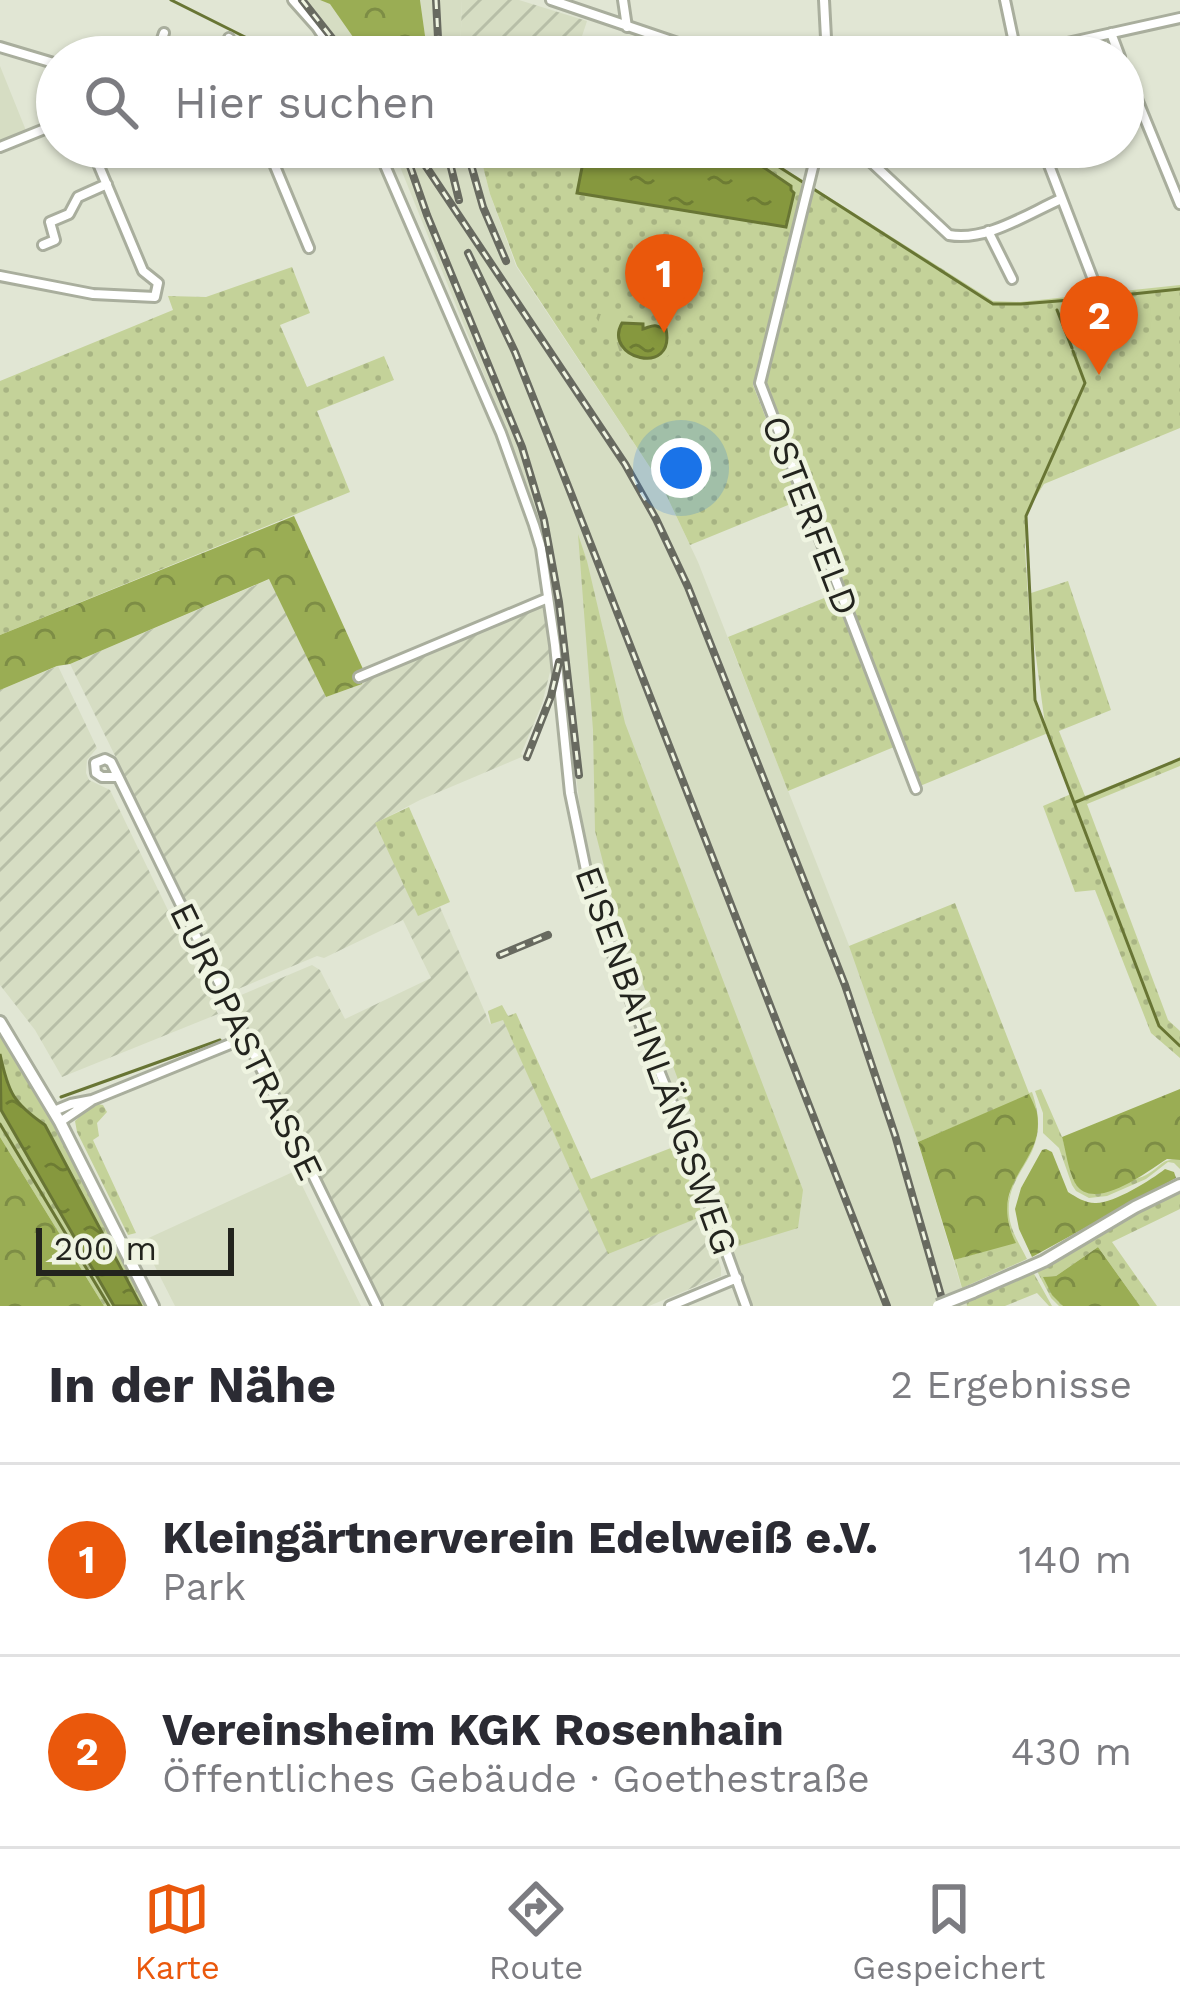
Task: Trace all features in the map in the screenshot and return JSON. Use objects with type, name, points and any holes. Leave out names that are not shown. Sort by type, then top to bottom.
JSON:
[{"type":"main road","points":[[0,1022],[57,1116],[153,1306]]},
{"type":"main road","points":[[938,1306],[1044,1261],[1180,1185]]},
{"type":"street","points":[[293,0],[323,36]]},
{"type":"street","points":[[551,0],[655,36]]},
{"type":"street","points":[[622,0],[627,27]]},
{"type":"street","points":[[824,0],[825,36]]},
{"type":"street","points":[[1005,0],[1012,36]]},
{"type":"street","points":[[1099,36],[1180,18]]},
{"type":"street","points":[[0,46],[36,57]]},
{"type":"street","points":[[1144,115],[1180,204]]},
{"type":"street","points":[[0,147],[36,132]]},
{"type":"street","points":[[0,276],[93,294],[155,297],[158,283],[143,271],[100,168]]},
{"type":"street","points":[[276,168],[309,248]]},
{"type":"street","name":"EISENBAHNLÄNGSWEG","points":[[386,168],[518,478],[541,548],[563,745],[588,880],[746,1306]]},
{"type":"street","name":"OSTERFELD","points":[[813,168],[760,383],[916,789]]},
{"type":"street","points":[[877,168],[949,235],[964,238],[1061,199]]},
{"type":"street","points":[[1050,168],[1114,334]]},
{"type":"street","points":[[43,244],[55,240],[50,222],[69,214],[78,197],[107,184]]},
{"type":"street","points":[[988,231],[1012,279]]},
{"type":"street","points":[[359,677],[548,598]]},
{"type":"street","name":"EUROPASTRASSE","points":[[116,777],[376,1306]]},
{"type":"street","points":[[57,1116],[70,1104],[92,1100],[245,1038]]},
{"type":"street","points":[[670,1306],[736,1278]]},
{"type":"shaded area","points":[[298,0],[330,3],[353,36],[328,36]]},
{"type":"shaded area","points":[[420,0],[462,0],[461,36],[425,36]]},
{"type":"shaded area","points":[[462,0],[519,0],[587,21],[582,36],[461,36]]},
{"type":"shaded area","points":[[0,66],[27,133],[0,144]]},
{"type":"shaded area","points":[[400,168],[483,168],[516,266],[661,484],[698,562],[863,981],[967,1306],[750,1306],[600,898],[584,838],[566,699],[547,699],[554,667],[543,543],[506,429]]},
{"type":"shaded area","points":[[270,579],[326,697],[362,684],[363,669],[426,642],[546,602],[551,668],[524,756],[376,823],[418,915],[440,907],[490,1024],[503,1019],[608,1253],[704,1215],[721,1276],[649,1306],[383,1306],[234,998],[312,965],[320,970],[345,1019],[431,978],[403,920],[324,958],[317,956],[231,992],[70,664]]},
{"type":"shaded area","points":[[58,666],[97,748],[87,760],[89,780],[110,790],[218,1014],[62,1077],[35,1030],[0,985],[0,690]]},
{"type":"shaded area","points":[[295,1171],[361,1306],[175,1306],[142,1241]]},
{"type":"green space","points":[[320,0],[420,0],[425,36],[352,36],[330,4]]},
{"type":"green space","points":[[483,168],[783,168],[804,181],[753,385],[798,501],[690,545],[661,484],[517,266]]},
{"type":"green space","points":[[813,187],[993,301],[1180,285],[1180,428],[1044,484],[1027,511],[1025,548],[1034,700],[1046,732],[1031,593],[1068,581],[1111,710],[1059,731],[1085,796],[1180,758],[1180,766],[1087,804],[1168,1020],[1180,1031],[1180,1058],[1151,1033],[1095,890],[1075,892],[1043,806],[1071,794],[1048,733],[920,786],[764,384]]},
{"type":"green space","points":[[292,267],[310,313],[280,325],[307,387],[384,356],[394,380],[317,411],[350,492],[0,635],[0,381],[173,310],[168,296],[206,297]]},
{"type":"green space","points":[[593,313],[674,324],[670,354],[663,360],[633,365],[616,349]]},
{"type":"green space","points":[[294,516],[363,669],[362,684],[326,697],[269,579],[0,690],[0,635]]},
{"type":"green space","points":[[578,534],[625,723],[803,1190],[798,1228],[739,1246],[614,905],[595,831],[593,730]]},
{"type":"green space","points":[[834,594],[894,747],[788,791],[728,637]]},
{"type":"green space","points":[[409,807],[450,902],[418,916],[375,823]]},
{"type":"green space","points":[[955,903],[1032,1092],[1038,1132],[1034,1147],[1010,1198],[1011,1226],[1027,1259],[962,1288],[954,1260],[1015,1242],[1006,1209],[1012,1184],[1034,1143],[1029,1095],[918,1142],[849,946]]},
{"type":"green space","points":[[502,1005],[508,1016],[516,1013],[591,1179],[676,1146],[703,1216],[608,1254],[503,1020],[491,1024],[488,1011]]},
{"type":"green space","points":[[0,1035],[149,1306],[104,1306],[0,1137]]},
{"type":"green space","points":[[1041,1089],[1076,1185],[1139,1178],[1169,1160],[1180,1160],[1180,1169],[1168,1162],[1146,1179],[1107,1196],[1089,1198],[1076,1191],[1059,1148],[1043,1133],[1043,1113],[1035,1091]]},
{"type":"green space","points":[[1180,1089],[1180,1160],[1167,1159],[1107,1192],[1083,1191],[1075,1183],[1062,1137]]},
{"type":"green space","points":[[1029,1094],[1037,1113],[1037,1131],[1007,1203],[1016,1243],[954,1260],[918,1142]]},
{"type":"green space","points":[[98,1104],[107,1112],[97,1123],[99,1136],[93,1140],[136,1233],[128,1235],[77,1132],[75,1121]]},
{"type":"green space","points":[[0,1137],[104,1306],[0,1306]]},
{"type":"green space","points":[[1046,1149],[1052,1152],[1068,1192],[1088,1202],[1121,1196],[1165,1169],[1176,1178],[1032,1257],[1015,1209],[1021,1188]]},
{"type":"green space","points":[[1180,1189],[1180,1209],[1112,1242],[1157,1306],[1140,1306],[1098,1247],[1056,1276],[1044,1277],[1063,1306],[1051,1298],[1037,1271]]},
{"type":"green space","points":[[1098,1247],[1140,1306],[1063,1306],[1052,1295],[1043,1277],[1056,1276]]},
{"type":"green space","points":[[1033,1272],[1052,1306],[1037,1293],[1005,1306],[967,1306],[966,1300],[973,1296]]},
{"type":"water","points":[[582,168],[765,168],[794,193],[786,227],[577,193]]},
{"type":"water","points":[[622,323],[666,329],[661,354],[640,358],[630,353],[619,335]]},
{"type":"water","points":[[0,1054],[14,1096],[45,1125],[141,1306],[114,1306],[1,1110]]},
{"type":"waterway","points":[[171,0],[243,36]]},
{"type":"waterway","points":[[781,168],[993,304],[1095,298]]},
{"type":"waterway","points":[[1104,297],[1180,289]]},
{"type":"waterway","points":[[1057,310],[1072,348]]},
{"type":"waterway","points":[[1073,351],[1085,383],[1026,516],[1035,700],[1159,1026],[1180,1046]]},
{"type":"waterway","points":[[1076,802],[1180,759]]},
{"type":"waterway","points":[[61,1097],[220,1040]]},
{"type":"waterway","points":[[0,1124],[109,1306]]},
{"type":"railway","points":[[302,0],[330,36]]},
{"type":"railway","points":[[436,0],[438,36]]},
{"type":"railway","points":[[411,168],[522,447],[544,520],[559,602],[579,775]]},
{"type":"railway","points":[[427,168],[625,464],[688,587],[845,985],[944,1306]]},
{"type":"railway","points":[[451,168],[459,200]]},
{"type":"railway","points":[[472,168],[506,261]]},
{"type":"railway","points":[[468,253],[515,352],[887,1306]]},
{"type":"railway","points":[[527,757],[559,662]]},
{"type":"railway","points":[[500,955],[548,935]]},
{"type":"place","name":"Kleingärtnerverein Edelweiß e.V.","points":[[664,333]]},
{"type":"place","name":"Vereinsheim KGK Rosenhain","points":[[1099,375]]}]
